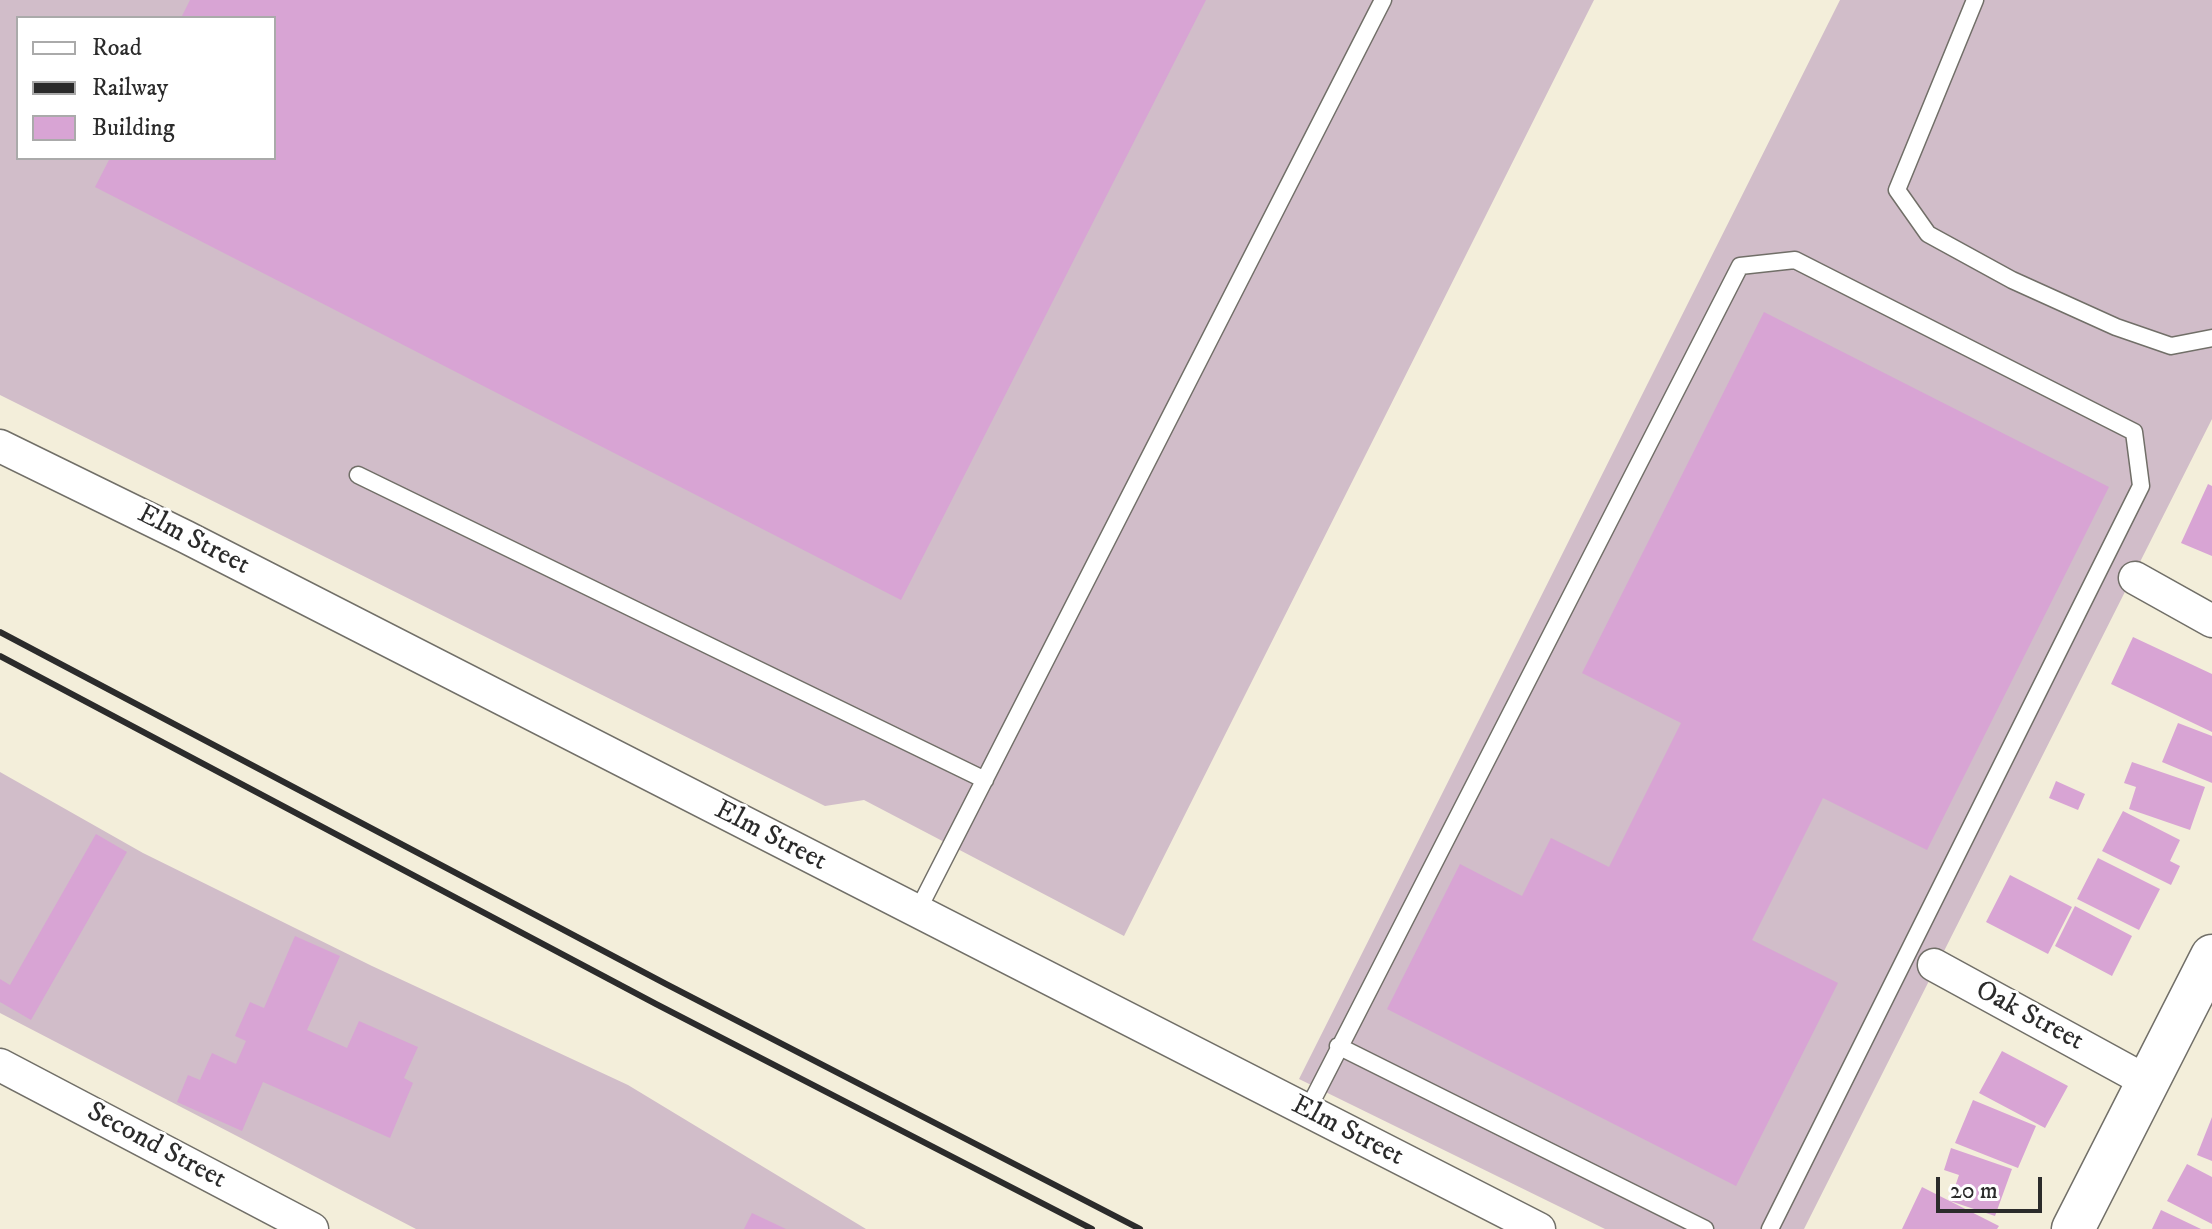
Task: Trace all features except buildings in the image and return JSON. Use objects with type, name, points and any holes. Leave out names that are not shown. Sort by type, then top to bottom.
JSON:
[{"type":"street","name":"Elm Street","points":[[0,446],[200,544],[1539,1229]]},
{"type":"street","points":[[2135,578],[2212,621]]},
{"type":"street","name":"Oak Street","points":[[1922,959],[2148,1082]]},
{"type":"street","points":[[2073,1229],[2148,1082],[2208,976]]},
{"type":"street","name":"Second Street","points":[[0,1065],[280,1222],[312,1229]]},
{"type":"lane","points":[[917,912],[1383,0]]},
{"type":"lane","points":[[1975,0],[1897,190],[1928,234],[2012,280],[2116,327],[2171,346],[2212,338]]},
{"type":"lane","points":[[1307,1111],[1740,266],[1795,260],[2134,432],[2141,486],[1922,959],[1770,1229]]},
{"type":"lane","points":[[358,475],[985,780]]},
{"type":"lane","points":[[1338,1046],[1705,1229]]},
{"type":"shaded area","points":[[0,0],[1594,0],[1124,936],[864,800],[825,806],[0,395]]},
{"type":"shaded area","points":[[1840,0],[2212,0],[2212,419],[1804,1229],[1605,1229],[1299,1079]]},
{"type":"shaded area","points":[[0,772],[143,853],[372,966],[628,1085],[866,1229],[416,1229],[0,1013]]},
{"type":"railway","points":[[0,632],[666,984],[1140,1229]]},
{"type":"railway","points":[[0,656],[656,1004],[1092,1229]]}]
